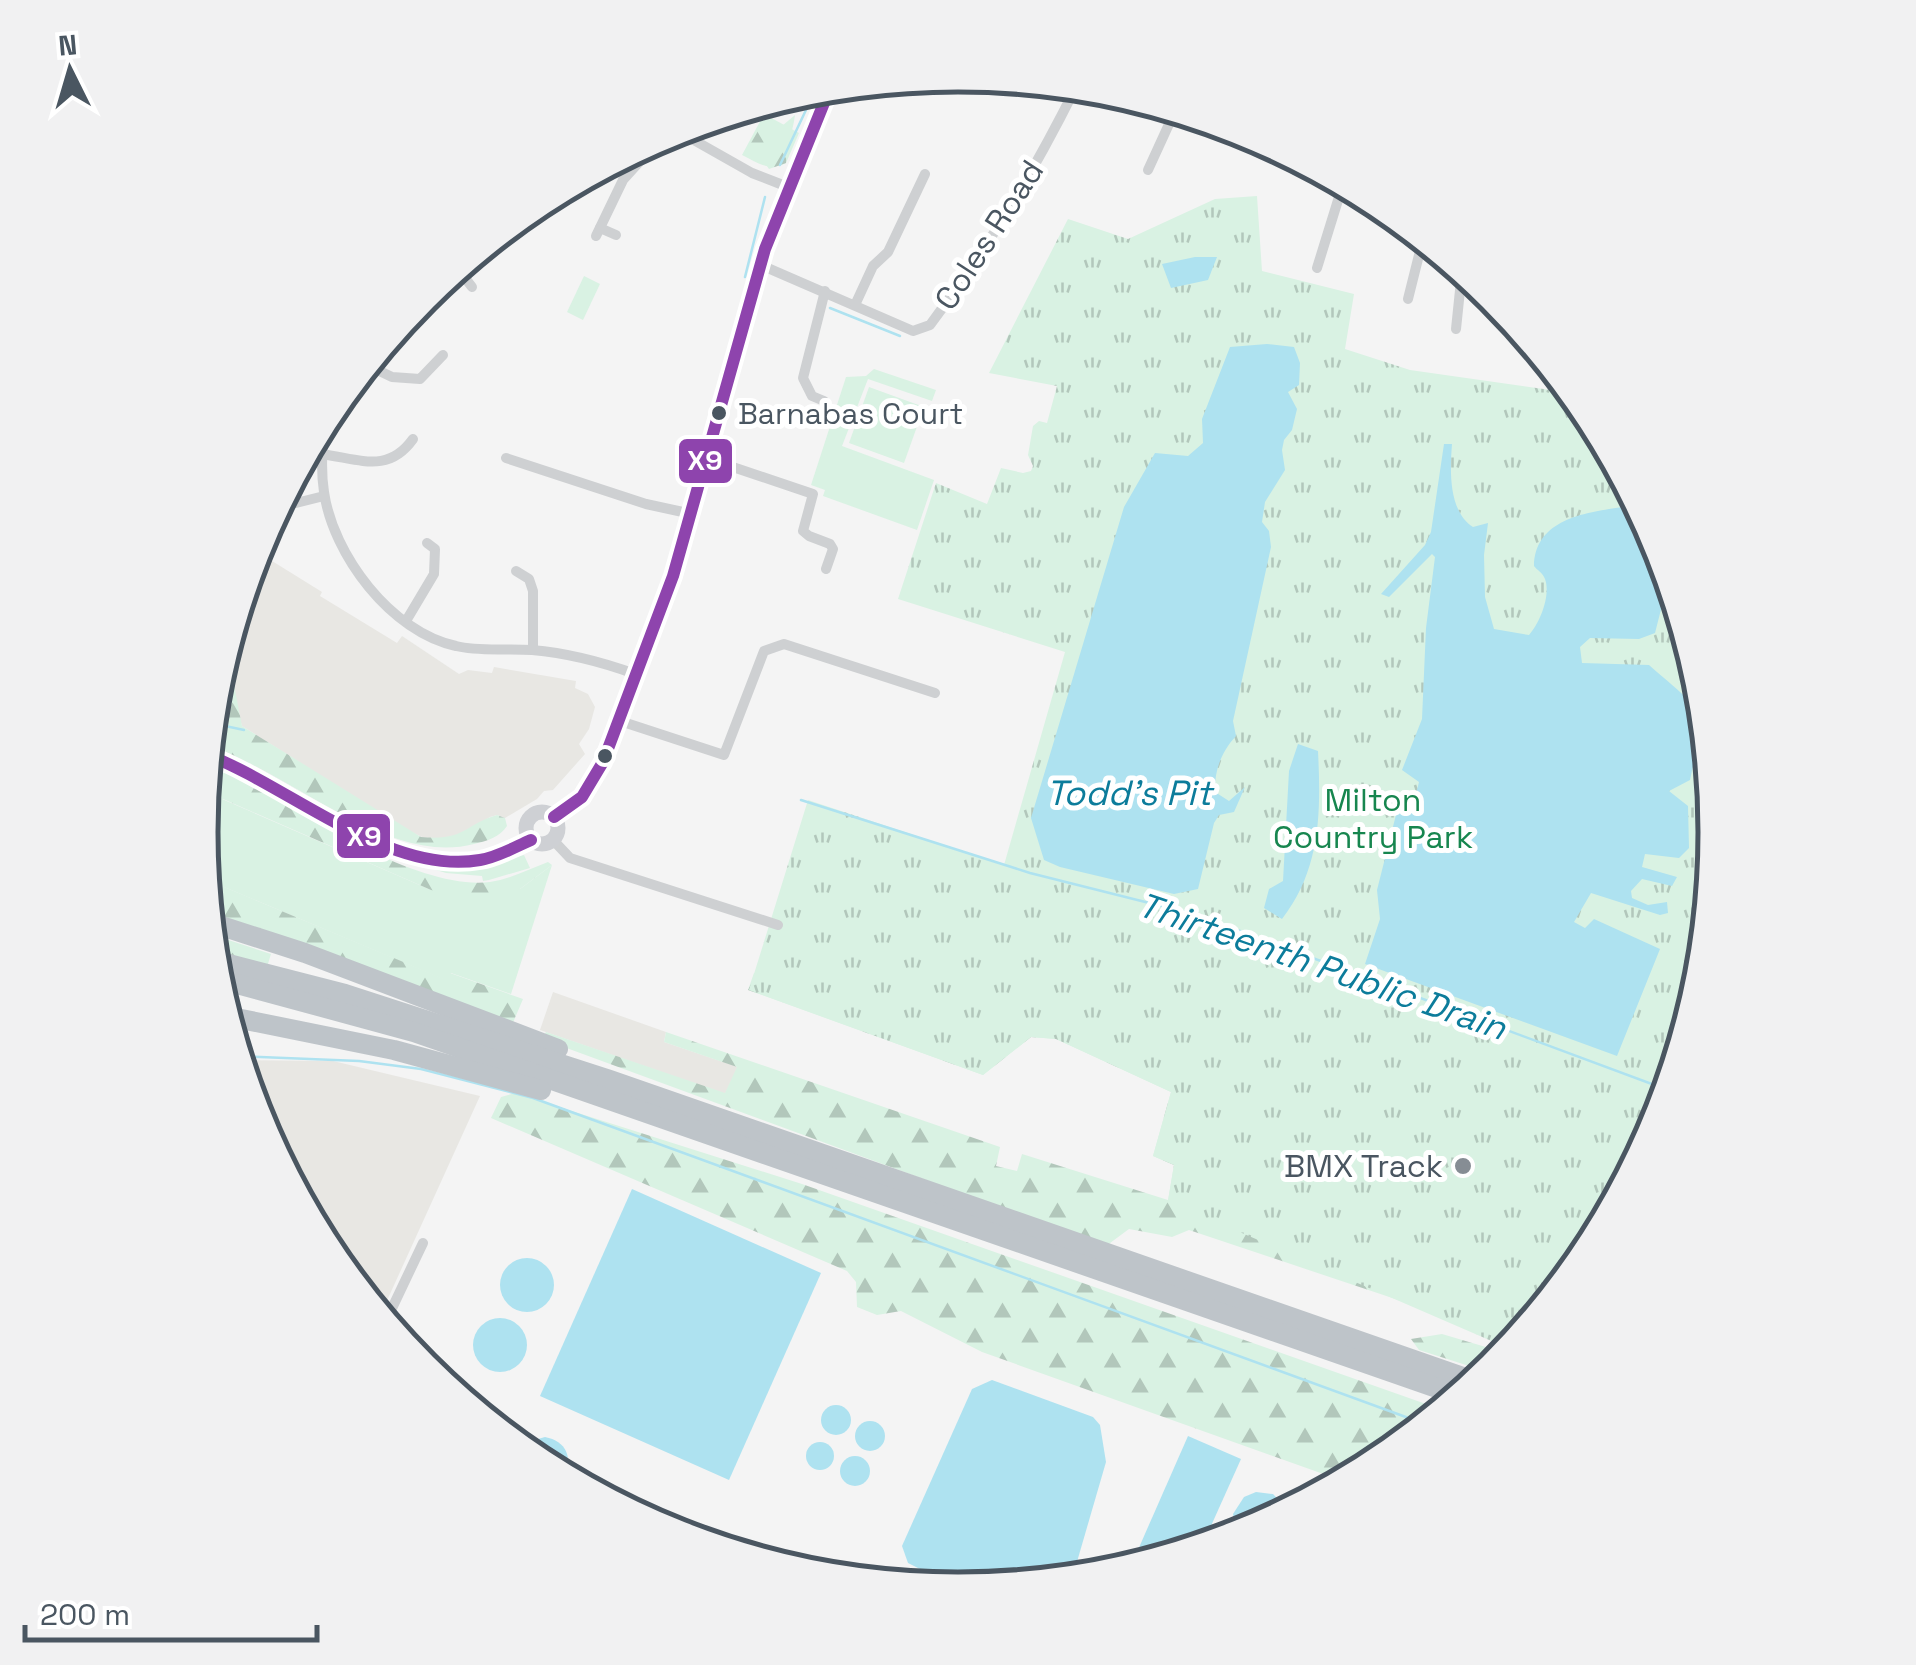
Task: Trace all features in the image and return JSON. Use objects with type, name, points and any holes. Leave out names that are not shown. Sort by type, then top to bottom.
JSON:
[{"type":"highway","points":[[224,927],[305,953],[605,1066],[675,1094],[701,1112]]},
{"type":"highway","points":[[230,965],[420,1016],[1460,1376]]},
{"type":"highway","points":[[233,983],[414,1032],[1444,1390]]},
{"type":"highway","points":[[242,1019],[411,1054],[602,1108],[640,1111]]},
{"type":"street","name":"Coles Road","points":[[761,265],[912,330],[922,330],[930,325],[992,241],[1069,101]]},
{"type":"street","points":[[554,817],[582,797],[594,782],[673,576],[761,265],[823,106]]},
{"type":"street","points":[[1148,170],[1169,124]]},
{"type":"street","points":[[696,141],[752,173],[788,187]]},
{"type":"street","points":[[616,234],[598,232],[623,180],[634,167]]},
{"type":"street","points":[[855,304],[872,266],[888,252],[925,174]]},
{"type":"street","points":[[1316,268],[1338,198]]},
{"type":"street","points":[[1408,298],[1418,253]]},
{"type":"street","points":[[466,280],[472,287]]},
{"type":"street","points":[[1456,329],[1460,289]]},
{"type":"street","points":[[824,402],[812,396],[803,378],[825,291]]},
{"type":"street","points":[[380,371],[392,377],[420,380],[444,355]]},
{"type":"street","points":[[322,454],[389,461],[407,455],[413,439]]},
{"type":"street","points":[[321,456],[324,496],[347,557],[374,596],[406,621],[454,646],[533,650],[593,660],[635,674]]},
{"type":"street","points":[[506,458],[646,504],[692,514]]},
{"type":"street","points":[[706,458],[813,494],[803,531],[830,544],[833,549],[826,569]]},
{"type":"street","points":[[293,507],[324,496]]},
{"type":"street","points":[[406,621],[434,574],[435,549],[427,544]]},
{"type":"street","points":[[516,571],[529,580],[533,592],[533,650]]},
{"type":"street","points":[[616,720],[724,755],[764,651],[784,644],[934,693]]},
{"type":"street","points":[[222,760],[381,843],[432,861],[481,860],[532,840],[542,844],[552,840],[558,828],[554,817],[544,812],[532,814],[526,827],[532,840]]},
{"type":"street","points":[[552,840],[570,858],[778,925]]},
{"type":"street","points":[[392,1308],[424,1243]]},
{"type":"shaded area","points":[[270,560],[397,643],[402,636],[459,674],[468,670],[492,673],[494,667],[576,681],[575,688],[588,694],[595,707],[589,729],[579,744],[585,754],[553,790],[544,791],[505,818],[490,817],[464,834],[440,839],[422,837],[405,829],[242,726],[234,679],[243,641]]},
{"type":"shaded area","points":[[553,992],[666,1032],[664,1042],[738,1067],[725,1094],[540,1030]]},
{"type":"shaded area","points":[[254,1060],[333,1061],[480,1096],[387,1302],[317,1202],[274,1116]]},
{"type":"green space","points":[[795,115],[786,163],[769,169],[751,143],[765,119],[776,131]]},
{"type":"green space","points":[[770,117],[799,133],[786,163],[780,166],[764,165],[742,155],[761,120]]},
{"type":"green space","name":"Milton Country Park","points":[[1257,196],[1262,271],[1354,294],[1345,349],[1410,370],[1551,390],[1622,505],[1642,549],[1673,641],[1692,736],[1698,832],[1692,929],[1673,1024],[1642,1116],[1599,1202],[1545,1283],[1494,1342],[1168,1201],[1174,1165],[1153,1156],[1171,1092],[1056,1039],[1031,1037],[983,1075],[749,990],[808,800],[1004,865],[1065,652],[898,599],[936,483],[987,504],[1001,468],[1031,471],[1028,455],[1033,426],[1039,421],[1047,423],[1057,386],[989,373],[1068,219],[1128,239],[1215,199]]},
{"type":"green space","points":[[584,276],[600,284],[583,320],[567,312]]},
{"type":"green space","points":[[874,369],[936,390],[932,401],[868,379],[842,446],[934,480],[917,530],[823,496],[825,490],[811,485],[846,377],[866,376]]},
{"type":"green space","points":[[869,387],[924,407],[904,463],[849,443]]},
{"type":"green space","points":[[232,690],[235,690],[242,726],[421,837],[447,837],[497,815],[505,818],[507,826],[497,836],[474,844],[441,847],[408,842],[340,814],[223,752]]},
{"type":"green space","points":[[221,770],[392,861],[460,881],[490,882],[548,862],[552,865],[520,889],[464,897],[431,890],[223,799],[219,804]]},
{"type":"green space","points":[[222,799],[431,890],[520,889],[552,865],[511,994],[451,973],[445,980],[220,885]]},
{"type":"green space","points":[[524,855],[530,868],[483,881],[482,876],[426,867],[472,869]]},
{"type":"green space","points":[[220,885],[444,979],[450,973],[523,999],[512,1025],[223,919]]},
{"type":"green space","points":[[226,939],[271,954],[267,967],[229,959]]},
{"type":"green space","points":[[754,973],[1022,1021],[1571,1247],[1500,1334],[1189,1230],[1172,1237],[1129,1229],[1106,1246],[542,1039],[546,1032],[725,1093],[737,1067],[664,1042],[666,1032],[1000,1147],[996,1166],[1017,1171],[1022,1154],[1168,1200],[1174,1165],[1153,1156],[1171,1092],[1056,1039],[1031,1037],[983,1075],[748,990]]},
{"type":"green space","points":[[515,1093],[802,1184],[1427,1404],[1325,1475],[982,1352],[901,1311],[877,1315],[857,1307],[856,1282],[847,1271],[491,1118],[501,1097]]},
{"type":"green space","points":[[1442,1334],[1489,1348],[1470,1366],[1419,1350],[1411,1339]]},
{"type":"water","points":[[1217,257],[1208,280],[1171,288],[1162,264]]},
{"type":"water","name":"Todd's Pit","points":[[1230,347],[1294,347],[1300,363],[1299,385],[1288,392],[1297,409],[1282,450],[1285,470],[1265,502],[1262,522],[1269,531],[1271,547],[1233,721],[1236,736],[1220,761],[1215,792],[1229,801],[1245,787],[1234,812],[1219,815],[1214,823],[1198,889],[1174,894],[1060,867],[1044,860],[1031,818],[1124,507],[1155,453],[1188,456],[1203,443],[1202,419]]},
{"type":"water","points":[[1444,444],[1452,444],[1452,489],[1459,511],[1473,527],[1488,523],[1485,597],[1494,629],[1529,635],[1547,593],[1544,577],[1534,566],[1537,549],[1557,525],[1587,513],[1623,507],[1659,595],[1662,605],[1655,633],[1639,639],[1590,638],[1580,647],[1582,663],[1649,665],[1686,698],[1692,736],[1690,780],[1669,791],[1688,806],[1689,848],[1679,858],[1645,854],[1642,867],[1677,877],[1672,886],[1642,879],[1631,891],[1632,898],[1648,905],[1667,902],[1668,913],[1660,915],[1591,893],[1574,922],[1585,928],[1594,919],[1660,949],[1617,1056],[1365,964],[1380,919],[1377,890],[1401,795],[1416,794],[1419,782],[1402,770],[1422,719],[1426,628],[1435,557],[1432,554],[1389,597],[1381,594],[1425,545],[1431,532]]},
{"type":"water","points":[[1298,744],[1318,751],[1316,839],[1304,880],[1282,919],[1264,908],[1269,889],[1283,881],[1289,771]]},
{"type":"water","points":[[632,1189],[821,1273],[729,1480],[540,1396]]},
{"type":"water","points":[[527,1258],[546,1266],[554,1285],[546,1304],[527,1312],[508,1304],[500,1285],[508,1266]]},
{"type":"water","points":[[500,1318],[519,1326],[527,1345],[519,1364],[500,1372],[481,1364],[473,1345],[481,1326]]},
{"type":"water","points":[[992,1380],[1093,1417],[1100,1425],[1106,1462],[1077,1562],[958,1572],[925,1571],[908,1563],[902,1546],[972,1389]]},
{"type":"water","points":[[836,1405],[850,1414],[851,1420],[842,1434],[836,1435],[822,1426],[821,1420],[830,1406]]},
{"type":"water","points":[[870,1421],[881,1425],[885,1436],[881,1447],[870,1451],[859,1447],[855,1436],[859,1425]]},
{"type":"water","points":[[1188,1436],[1241,1459],[1210,1528],[1138,1550]]},
{"type":"water","points":[[545,1437],[558,1442],[568,1461],[547,1448],[535,1440]]},
{"type":"water","points":[[820,1442],[830,1446],[834,1456],[830,1466],[820,1470],[810,1466],[806,1456],[810,1446]]},
{"type":"water","points":[[855,1456],[869,1465],[870,1471],[861,1485],[855,1486],[841,1477],[840,1471],[849,1457]]},
{"type":"water","points":[[1256,1492],[1273,1494],[1278,1499],[1234,1519],[1244,1497]]},
{"type":"waterway","points":[[780,165],[807,109]]},
{"type":"waterway","points":[[745,277],[765,197]]},
{"type":"waterway","points":[[830,308],[900,336]]},
{"type":"waterway","points":[[226,726],[244,730]]},
{"type":"waterway","name":"Thirteenth Public Drain","points":[[801,800],[1030,873],[1197,915],[1654,1085]]},
{"type":"waterway","points":[[253,1057],[359,1061],[421,1069],[533,1098],[1410,1418]]},
{"type":"transit line","name":"X9","points":[[554,817],[582,797],[603,762],[673,576],[765,249],[823,105]]},
{"type":"transit line","name":"X9","points":[[222,761],[341,826],[411,855],[446,861],[480,860],[531,840]]},
{"type":"place","name":"Barnabas Court","points":[[719,413]]},
{"type":"place","name":"BMX Track","points":[[1463,1166]]}]
